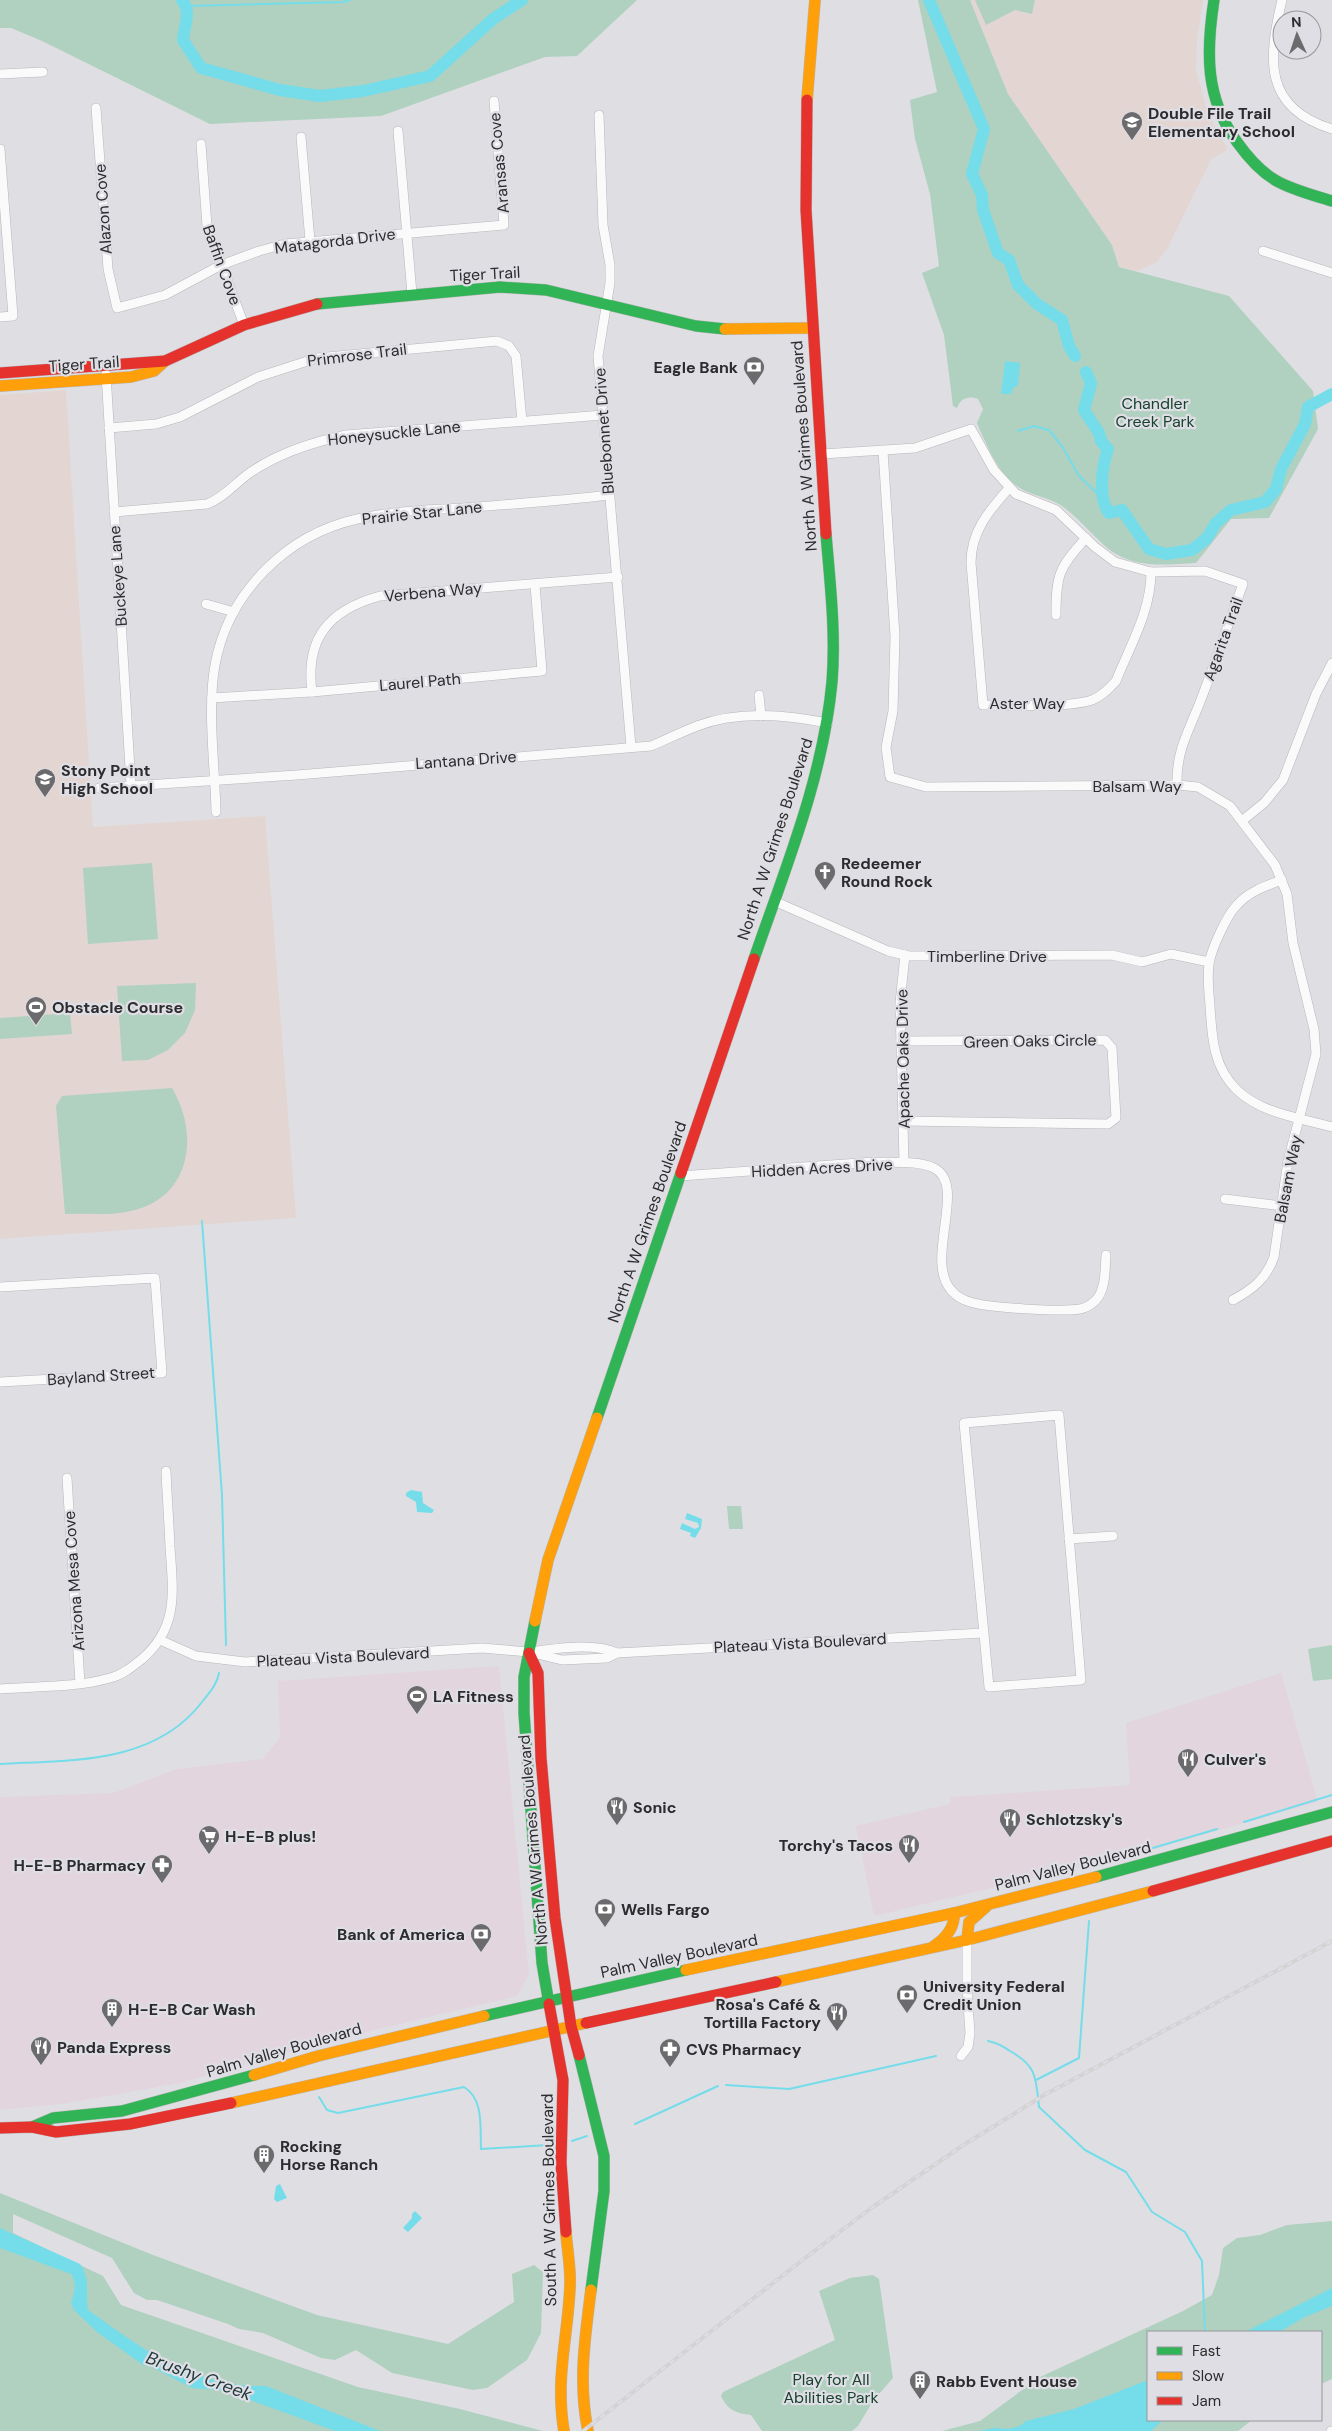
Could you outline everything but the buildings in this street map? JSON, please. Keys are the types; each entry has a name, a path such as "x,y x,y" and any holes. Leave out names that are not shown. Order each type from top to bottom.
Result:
{"main road":[{"name":"North A W Grimes Boulevard","path":"548,2000 537,1910 528,1776 524,1677 548,1560 774,901 819,766 828,723 834,662 806,210 807,106 815,0"},
{"path":"1214,0 1207,41 1208,70 1213,95 1226,128 1254,162 1274,180 1332,201"},
{"name":"Tiger Trail","path":"0,386 106,380 154,371 165,361 244,325 312,305 412,294 522,287 554,291 696,326 734,330 812,328"},
{"name":"Tiger Trail","path":"0,372 106,367 165,361"},
{"name":"North A W Grimes Boulevard","path":"529,1652 538,1673 541,1758 555,1918 571,2026"},
{"path":"528,1776 536,1805 540,1849 546,1861 551,1864"},
{"name":"Palm Valley Boulevard","path":"32,2127 53,2118 122,2111 318,2056 548,2000 954,1913 1156,1862 1332,1812"},
{"name":"Palm Valley Boulevard","path":"0,2128 32,2127 56,2132 138,2123 967,1940 1332,1842"},
{"path":"967,1940 969,1922 989,1904"},
{"path":"930,1948 939,1942 956,1922 954,1913"},
{"name":"South A W Grimes Boulevard","path":"548,2000 563,2080 561,2163 570,2278 560,2374 564,2431"},
{"path":"571,2026 596,2118 604,2156 604,2191 582,2360 587,2427"},
{"path":"230,2103 232,2092 240,2085 313,2064 318,2056"}],"street":[{"path":"1282,0 1274,34 1272,65 1274,80 1284,99 1299,114 1332,129"},
{"path":"0,74 43,72"},
{"name":"Aransas Cove","path":"494,101 504,225"},
{"name":"Alazon Cove","path":"96,108 108,270 117,308"},
{"name":"Bluebonnet Drive","path":"599,115 603,225 610,265 608,304 598,356 631,747"},
{"path":"398,131 412,294"},
{"path":"301,137 310,240"},
{"name":"Baffin Cove","path":"201,144 207,226 244,325"},
{"path":"0,150 12,316 0,317"},
{"name":"Matagorda Drive","path":"117,308 166,295 221,265 259,251 310,240 504,225"},
{"path":"1263,251 1332,273"},
{"name":"Primrose Trail","path":"109,428 156,424 180,417 258,377 317,358 497,340 509,346 516,356 522,421"},
{"name":"Buckeye Lane","path":"106,367 131,785"},
{"name":"Honeysuckle Lane","path":"114,512 207,504 219,498 244,477 268,462 327,439 365,433 603,415"},
{"name":"Agarita Trail","path":"822,454 914,448 971,429 994,470 1008,488 1020,497 1056,510 1095,547 1115,562 1139,571 1205,571 1243,584 1201,699 1180,746 1177,764 1177,785"},
{"name":"Balsam Way","path":"883,451 895,636 893,711 886,747 890,777 926,787 1177,785 1198,787 1230,806 1243,820 1275,865 1282,880 1287,894 1294,943 1316,1042 1314,1067 1288,1161 1276,1248 1270,1267 1252,1290 1233,1300"},
{"name":"Aster Way","path":"1008,488 982,521 972,551 975,615 983,706 1082,702 1101,695 1109,689 1116,681 1146,610 1150,596 1151,572"},
{"name":"Prairie Star Lane","path":"216,812 212,682 220,646 234,612 252,584 278,558 309,536 338,524 393,513 609,495"},
{"path":"1056,615 1056,590 1060,571 1086,538"},
{"name":"Verbena Way","path":"312,692 310,664 316,642 332,619 354,604 380,596 618,577"},
{"name":"Laurel Path","path":"212,698 312,692 542,671 535,585"},
{"path":"206,604 234,612"},
{"path":"1243,820 1264,803 1282,780 1316,694 1332,663"},
{"path":"759,695 761,716"},
{"name":"Lantana Drive","path":"99,788 215,781 651,746 699,725 761,716 784,715 828,723"},
{"path":"1282,880 1248,895 1235,907 1228,917 1209,962 1212,1040 1223,1073 1236,1089 1251,1101 1266,1108 1332,1127"},
{"name":"Timberline Drive","path":"774,901 888,951 905,955 1112,955 1142,962 1171,954 1209,962"},
{"name":"Apache Oaks Drive","path":"904,1164 900,987 905,955"},
{"name":"Green Oaks Circle","path":"901,1041 1105,1040 1112,1048 1116,1118 1108,1124 904,1121"},
{"name":"Hidden Acres Drive","path":"680,1176 874,1162 934,1168 946,1181 948,1188 941,1267 949,1288 963,1300 972,1303 1067,1310 1084,1308 1096,1300 1102,1290 1106,1256"},
{"path":"1225,1199 1282,1206"},
{"name":"Bayland Street","path":"0,1287 156,1278 162,1373 0,1382"},
{"path":"1059,1415 1081,1680 989,1687 983,1633 964,1423 1059,1415"},
{"path":"0,1689 80,1683 122,1674 141,1660 160,1640 167,1627 173,1591 166,1471"},
{"name":"Arizona Mesa Cove","path":"67,1478 80,1683"},
{"path":"1069,1539 1112,1536"},
{"name":"Plateau Vista Boulevard","path":"160,1640 196,1656 245,1662 482,1648 529,1652 572,1648 607,1649 617,1653 983,1633"},
{"path":"961,2056 968,2047 970,2033 967,1990 967,1940"}],"shaded area":[{"name":"Double File Trail Elementary School","path":"970,0 1203,0 1197,41 1196,70 1207,110 1228,149 1211,160 1167,249 1157,262 1138,271 1119,267 1112,245 1008,94"},
{"name":"Stony Point High School","path":"66,390 93,827 265,816 296,1218 0,1239 0,395"},
{"path":"499,1666 529,1975 517,1996 337,2039 180,2083 62,2104 0,2110 0,1797 113,1793 177,1769 263,1759 280,1737 278,1681"},
{"path":"1281,1673 1318,1802 1147,1851 874,1916 856,1826 949,1804 951,1797 1130,1785 1126,1723"}],"green space":[{"path":"0,0 637,0 577,56 545,57 381,116 210,124 42,41 11,28 0,28"},
{"name":"Chandler Creek Park","path":"918,0 970,0 1008,94 1112,245 1119,267 1229,296 1313,391 1318,429 1269,518 1231,519 1196,563 1148,564 1126,559 1115,553 1061,506 1016,486 1002,472 977,423 983,409 978,399 968,398 962,400 957,408 953,406 944,335 922,273 939,266 930,194 915,139 910,100 937,92"},
{"path":"975,0 1035,0 1032,14 1015,10 986,25"},
{"path":"152,863 158,939 88,944 83,868"},
{"path":"196,983 195,1010 185,1033 168,1050 148,1060 122,1061 117,986"},
{"name":"Obstacle Course","path":"70,1013 72,1034 0,1039 0,1018"},
{"path":"172,1088 181,1106 186,1125 187,1144 184,1162 178,1179 167,1193 151,1204 123,1213 65,1214 56,1106 62,1096"},
{"path":"727,1506 741,1506 743,1529 729,1529"},
{"path":"1332,1645 1332,1679 1313,1681 1308,1649"},
{"path":"0,2193 153,2255 317,2315 448,2344 514,2302 512,2274 534,2265 543,2272 541,2333 527,2360 487,2388 473,2390 392,2373 356,2350 335,2360 321,2358 263,2333 239,2329 157,2300 147,2300 134,2293 112,2258 13,2214 13,2233 103,2276 121,2305 358,2387 460,2409 543,2431 0,2431"},
{"path":"1332,2221 1332,2379 1322,2384 1322,2331 1147,2331 1147,2421 1251,2421 1238,2431 942,2431 980,2421 1040,2377 1183,2311 1212,2295 1219,2275 1223,2248 1237,2238 1260,2235 1287,2225"},
{"name":"Play for All Abilities Park","path":"873,2275 879,2279 893,2378 873,2401 858,2426 852,2431 762,2431 751,2415 736,2412 726,2405 721,2396 723,2392 835,2340 819,2291 850,2278"}],"water":[{"path":"1005,361 1020,363 1018,385 1013,388 1011,394 1001,394"},
{"path":"411,1490 422,1492 423,1503 434,1510 432,1513 417,1512 416,1502 406,1496 406,1493"},
{"path":"687,1513 702,1519 701,1528 695,1538 690,1536 691,1533 680,1529 682,1523 695,1529 699,1527 698,1523 685,1519"},
{"path":"280,2184 287,2198 277,2202 274,2199 276,2186"},
{"path":"415,2211 422,2218 408,2232 403,2228 412,2218 412,2214"},
{"name":"Brushy Creek","path":"0,2228 80,2264 87,2280 88,2310 129,2339 171,2364 216,2381 240,2385 266,2386 380,2431 335,2431 242,2397 218,2390 192,2388 152,2367 143,2365 97,2332 74,2310 71,2303 75,2284 71,2274 0,2248"},
{"path":"1332,2288 1332,2306 1305,2317 1281,2331 1247,2331"},
{"path":"1147,2380 1147,2421 1162,2421 1151,2431 980,2431 993,2428 1008,2429 1020,2426 1026,2421 1074,2409"}],"waterway":[{"path":"182,0 187,10 183,40 201,68 280,90 320,96 363,91 430,76 493,19 522,0"},
{"path":"187,6 343,2 350,0"},
{"path":"929,0 984,129 972,174 982,195 983,210 998,253 1009,260 1018,285 1037,304 1062,320 1069,346 1075,356"},
{"path":"1086,372 1091,383 1084,410 1099,433 1101,441 1108,449 1102,482 1103,499 1106,507 1109,513 1122,510 1149,549 1166,554 1192,550 1207,538 1216,523 1231,510 1265,502 1276,489 1281,469 1305,424 1308,407 1332,394"},
{"path":"1018,431 1034,426 1049,430 1062,446 1079,476 1103,499"},
{"path":"202,1221 222,1495 226,1645"},
{"path":"0,1764 82,1759 109,1755 135,1748 160,1738 182,1723 202,1702 210,1692 219,1673"},
{"path":"1244,1822 1332,1795"},
{"path":"1146,1850 1217,1829"},
{"path":"1036,2080 1079,2058 1089,1921"},
{"path":"988,2041 1005,2048 1019,2057 1030,2068 1036,2080 1039,2107 1085,2150 1126,2172 1152,2212 1185,2232 1202,2261 1205,2331"},
{"path":"726,2085 789,2089 936,2056"},
{"path":"635,2124 718,2086"},
{"path":"319,2097 327,2110 338,2113 464,2087 470,2092 478,2106 481,2149 548,2145"},
{"path":"572,2141 587,2136"}],"railway":[{"path":"583,2431 870,2209 965,2144 1046,2094 1332,1941"}],"traffic: fast":[{"path":"1214,0 1211,19 1210,74 1219,109 1226,125 1245,153 1269,176 1282,184 1332,201"},
{"path":"317,304 500,287 546,290 696,326 725,329"},
{"path":"754,959 812,788 827,718 832,682 833,645 826,534"},
{"path":"597,1418 681,1173"},
{"path":"535,1621 524,1677 524,1713 542,1963 549,2004"},
{"path":"1096,1877 1332,1812"},
{"path":"484,2016 686,1970"},
{"path":"579,2055 604,2156 604,2191 591,2290"},
{"path":"32,2127 53,2118 122,2111 254,2075"}],"traffic: slow":[{"path":"807,100 815,0"},
{"path":"725,329 812,328"},
{"path":"0,386 131,377 154,371 165,361"},
{"path":"535,1621 548,1560 597,1418"},
{"path":"686,1970 954,1913 1096,1877"},
{"path":"776,1982 967,1940 1153,1891"},
{"path":"967,1940 969,1922 986,1907"},
{"path":"934,1946 949,1932 953,1923 954,1913"},
{"path":"254,2075 318,2056 484,2016"},
{"path":"231,2103 586,2023"},
{"path":"564,2431 561,2375 570,2279 566,2232"},
{"path":"588,2431 583,2395 583,2378 591,2290"}],"traffic: jam":[{"path":"807,100 806,210 826,534"},
{"path":"0,373 165,361 244,325 317,304"},
{"path":"681,1173 754,959"},
{"path":"529,1653 538,1673 541,1758 555,1918 571,2026 579,2055"},
{"path":"1153,1891 1332,1841"},
{"path":"586,2023 776,1982"},
{"path":"549,2004 563,2080 561,2163 566,2232"},
{"path":"0,2128 32,2127 56,2132 130,2124 231,2103"}],"place":[{"name":"Double File Trail Elementary School","path":"1132,141"},
{"name":"Eagle Bank","path":"754,386"},
{"name":"Stony Point High School","path":"45,798"},
{"name":"Redeemer Round Rock","path":"825,891"},
{"name":"Obstacle Course","path":"36,1026"},
{"name":"LA Fitness","path":"417,1715"},
{"name":"Culver's","path":"1188,1778"},
{"name":"Sonic","path":"617,1826"},
{"name":"Schlotzsky's","path":"1010,1838"},
{"name":"H-E-B plus!","path":"209,1855"},
{"name":"Torchy's Tacos","path":"909,1864"},
{"name":"H-E-B Pharmacy","path":"162,1884"},
{"name":"Wells Fargo","path":"605,1928"},
{"name":"Bank of America","path":"481,1953"},
{"name":"University Federal Credit Union","path":"907,2014"},
{"name":"H-E-B Car Wash","path":"112,2028"},
{"name":"Rosa's Café & Tortilla Factory","path":"837,2032"},
{"name":"Panda Express","path":"41,2066"},
{"name":"CVS Pharmacy","path":"670,2068"},
{"name":"Rocking Horse Ranch","path":"264,2174"},
{"name":"Rabb Event House","path":"920,2400"}]}
